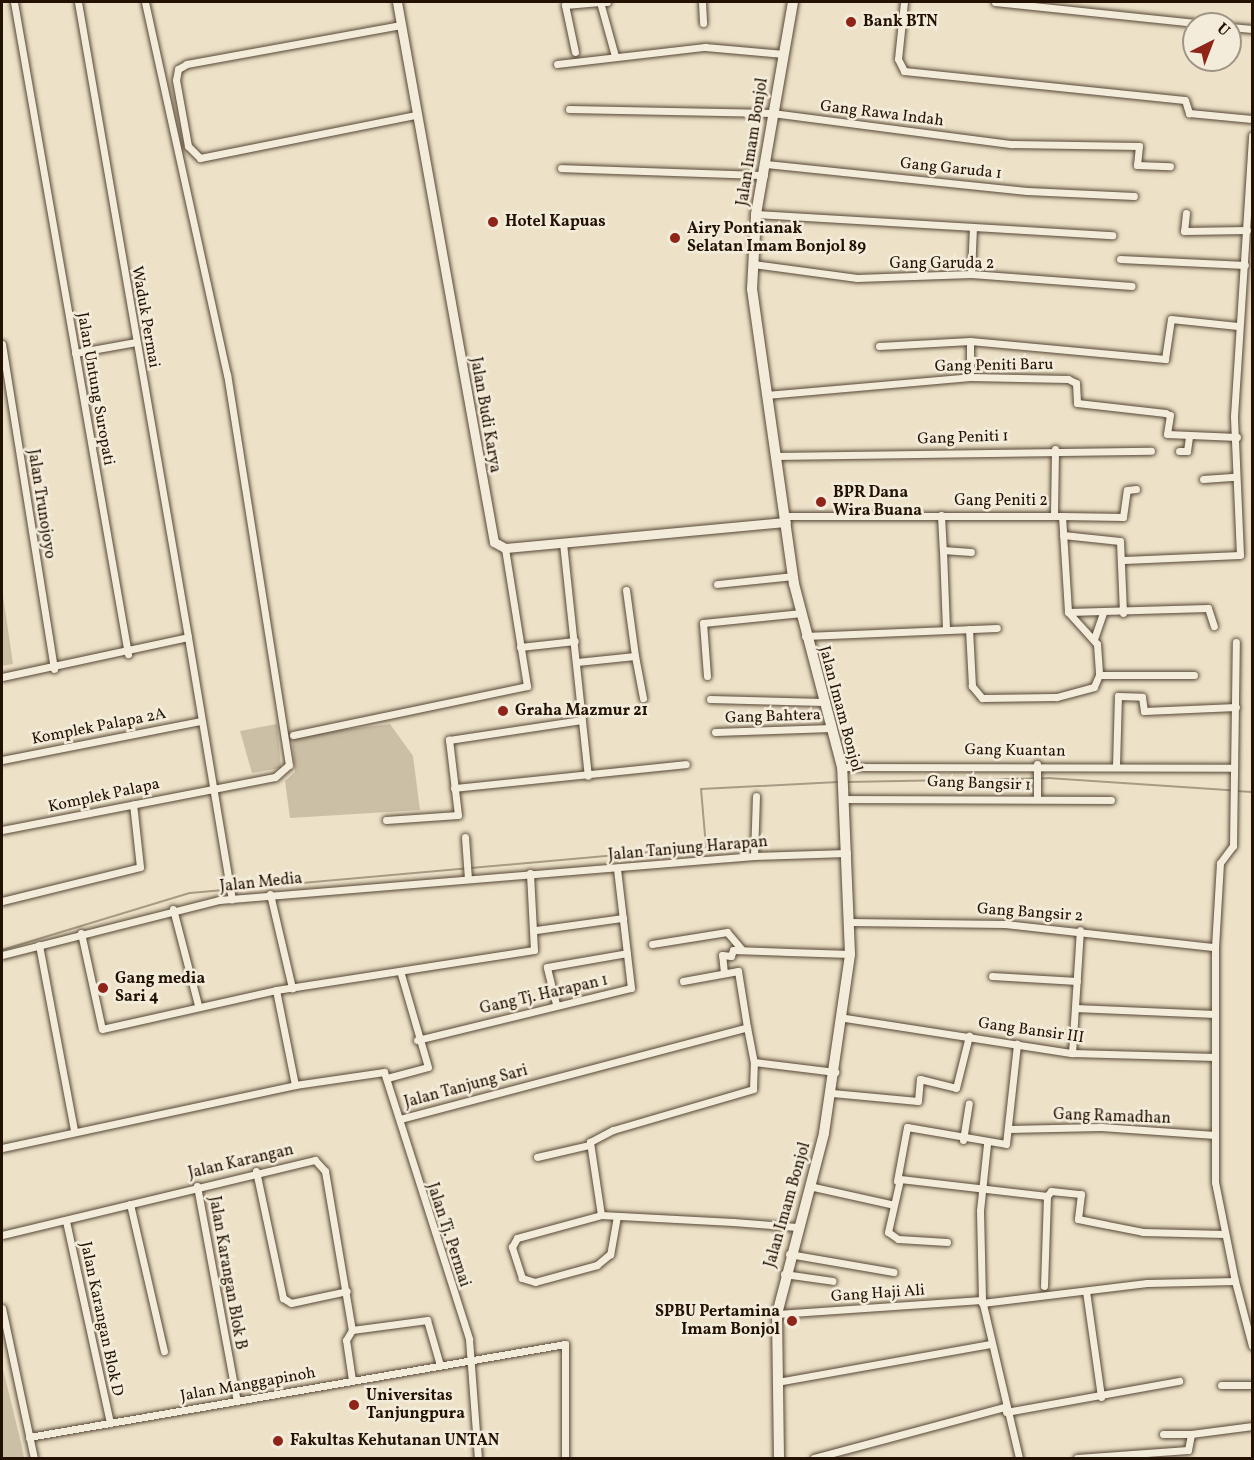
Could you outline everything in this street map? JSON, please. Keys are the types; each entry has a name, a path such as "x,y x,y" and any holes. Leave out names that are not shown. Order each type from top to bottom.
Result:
{"main road":[{"name":"Jalan Imam Bonjol","path":"779,1458 777,1314 784,1274 832,1093 844,1018 850,954 846,797 842,769 805,636 793,576 766,395 753,264 756,214 793,2"}],"street":[{"name":"Jalan Untung Suropati","path":"14,2 128,654"},
{"name":"Waduk Permai","path":"78,2 231,897"},
{"name":"Komplek Palapa","path":"2,830 212,787 279,776 289,762 227,375 145,2"},
{"name":"Jalan Budi Karya","path":"397,2 415,115 490,531 505,548"},
{"path":"600,2 615,56"},
{"path":"575,52 565,5 607,2"},
{"path":"702,2 703,23"},
{"path":"904,2 898,59 904,71 1185,100 1189,113 1252,119"},
{"path":"995,2 1182,22"},
{"path":"401,25 187,64 178,69 176,80 188,146 200,158 415,115"},
{"path":"557,64 716,47 784,54"},
{"name":"Gang Rawa Indah","path":"569,109 772,113 1012,144 1139,146 1137,165 1170,166"},
{"path":"1124,560 1240,555 1235,477 1238,326 1245,265 1252,136"},
{"name":"Gang Garuda 1","path":"561,168 765,170 1027,191 1134,196"},
{"path":"1185,213 1184,231 1247,230"},
{"path":"756,214 1112,235"},
{"path":"970,274 974,227"},
{"path":"1120,259 1245,265"},
{"name":"Gang Garuda 2","path":"753,264 857,278 970,274 1132,286"},
{"path":"879,346 970,341 1165,359 1171,319 1238,326"},
{"path":"970,341 970,377"},
{"path":"75,353 136,342"},
{"name":"Jalan Trunojoyo","path":"2,344 54,669"},
{"name":"Gang Peniti Baru","path":"766,395 970,377 1068,379 1076,383 1077,404 1166,413 1170,415 1167,434 1189,436"},
{"path":"1179,451 1187,451 1189,436 1237,437"},
{"path":"1054,514 1055,449"},
{"name":"Gang Peniti 1","path":"775,456 1055,449 1151,451"},
{"path":"1203,479 1235,477"},
{"path":"1062,516 1125,516 1127,490 1136,489"},
{"name":"Gang Peniti 2","path":"785,519 941,515 1054,514 1062,516 1068,612"},
{"path":"941,515 946,629"},
{"path":"293,735 525,687 505,548 785,519"},
{"path":"1063,536 1117,539 1124,560 1123,613"},
{"path":"563,543 588,776"},
{"path":"943,550 971,552"},
{"path":"717,584 793,576"},
{"path":"626,590 643,698"},
{"path":"1068,612 1123,613 1208,608 1214,626"},
{"path":"1068,612 1094,639"},
{"path":"707,676 702,623 801,613"},
{"path":"1099,675 1094,639 1102,613"},
{"path":"805,636 997,628"},
{"path":"969,629 972,686 982,698 1083,693 1099,675 1194,675"},
{"path":"2,677 128,654 188,637"},
{"path":"520,647 574,641"},
{"path":"1236,642 1233,846 1220,863 1212,947 1215,1014 1215,1182 1224,1234 1252,1346"},
{"path":"577,662 635,656"},
{"path":"1116,766 1118,696 1142,697 1144,711 1236,707"},
{"path":"710,699 824,702"},
{"path":"386,820 454,818 460,808 454,788 449,740 582,720"},
{"name":"Komplek Palapa 2A","path":"2,760 201,721"},
{"name":"Gang Bahtera","path":"715,732 831,728"},
{"path":"454,788 588,776 686,764"},
{"name":"Gang Kuantan","path":"842,769 1037,769 1116,766 1188,770 1233,768"},
{"path":"1037,769 1037,796"},
{"path":"754,856 756,796"},
{"name":"Gang Bangsir 1","path":"846,797 1037,796 1111,800"},
{"path":"2,901 141,866 133,804"},
{"path":"465,837 468,877"},
{"name":"Jalan Tanjung Harapan","path":"530,873 754,856 847,853"},
{"name":"Gang Tj. Harapan 1","path":"417,1040 556,1004 631,988 617,868"},
{"path":"81,933 102,1029 198,1005 276,990 401,974 534,950 536,930 530,873"},
{"name":"Jalan Media","path":"2,955 173,909 231,897 530,873"},
{"path":"270,894 292,988"},
{"path":"173,909 198,1005"},
{"path":"536,930 623,918"},
{"name":"Gang Bangsir 2","path":"849,922 1080,930 1212,947"},
{"path":"1072,1053 1080,930"},
{"path":"652,944 727,932 742,950"},
{"path":"39,945 74,1130"},
{"path":"724,973 722,955 731,956 733,950 850,954"},
{"path":"556,1004 548,967 627,953"},
{"path":"537,1157 589,1144 612,1130 753,1089 754,1062 738,970 683,981"},
{"path":"387,1078 428,1067 417,1040 401,974"},
{"path":"992,976 1077,981"},
{"path":"276,990 294,1085"},
{"path":"1076,1008 1215,1014"},
{"name":"Gang Bansir III","path":"844,1018 1072,1053 1215,1057"},
{"name":"Jalan Tanjung Sari","path":"2,1148 74,1130 376,1069 387,1078 400,1119 747,1027"},
{"path":"832,1093 918,1101 920,1079 957,1088 969,1036"},
{"path":"947,1242 890,1235 890,1204 907,1127 963,1140 1004,1145 1008,1129 1017,1044"},
{"path":"754,1062 836,1072"},
{"path":"963,1140 969,1103"},
{"name":"Jalan Tj. Permai","path":"400,1119 472,1359 478,1458"},
{"name":"Gang Ramadhan","path":"1008,1129 1101,1127 1215,1135"},
{"path":"589,1144 601,1215"},
{"path":"987,1144 981,1186 982,1302 1005,1409 1019,1458"},
{"name":"Jalan Karangan","path":"2,1235 66,1221 256,1171 311,1160 322,1164 347,1291 352,1330 346,1340 352,1380"},
{"path":"256,1171 284,1300 347,1291"},
{"path":"897,1180 981,1186 1047,1196"},
{"name":"Jalan Karangan Blok B","path":"197,1186 237,1401"},
{"path":"809,1186 890,1204"},
{"path":"1044,1286 1047,1196 1051,1191 1081,1194 1078,1219 1143,1232 1224,1234"},
{"path":"130,1204 164,1351"},
{"path":"617,1216 610,1254 597,1265 525,1281 512,1247 518,1238 601,1215 797,1227"},
{"name":"Jalan Karangan Blok D","path":"66,1221 110,1423"},
{"path":"789,1254 893,1272"},
{"path":"784,1274 832,1281"},
{"name":"Gang Haji Ali","path":"777,1314 982,1302 1086,1291 1235,1281"},
{"path":"1086,1291 1101,1396"},
{"path":"2,1308 34,1458"},
{"path":"352,1330 427,1320 440,1365"},
{"name":"Jalan Manggapinoh","path":"29,1437 565,1344 565,1458"},
{"path":"777,1382 990,1344"},
{"path":"814,1458 1005,1409 1101,1396 1179,1381"},
{"path":"1221,1385 1252,1385"},
{"path":"1163,1434 1220,1433 1252,1426"},
{"path":"1077,1458 1188,1450 1191,1434"}],"shaded area":[{"path":"2,589 13,664 2,666"},
{"path":"277,724 281,768 252,773 240,731"},
{"path":"390,724 413,756 420,810 290,818 285,781 295,772 292,736"},
{"path":"2,1365 21,1443 24,1458 2,1458"}],"waterway":[{"path":"847,782 1048,778 1231,790"},
{"path":"2,950 190,893 706,847 701,789 838,782"},
{"path":"1236,791 1252,792"}],"place":[{"name":"Bank BTN","path":"851,22"},
{"name":"Hotel Kapuas","path":"493,222"},
{"name":"Airy Pontianak Selatan Imam Bonjol 89","path":"675,238"},
{"name":"BPR Dana Wira Buana","path":"821,502"},
{"name":"Graha Mazmur 21","path":"503,711"},
{"name":"Gang media Sari 4","path":"103,988"},
{"name":"SPBU Pertamina Imam Bonjol","path":"792,1321"},
{"name":"Universitas Tanjungpura","path":"354,1405"},
{"name":"Fakultas Kehutanan UNTAN","path":"278,1441"}]}
